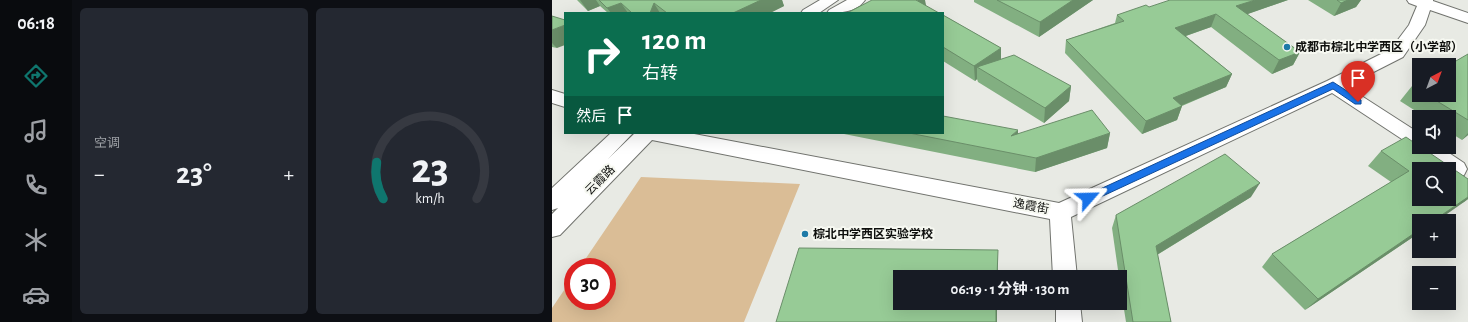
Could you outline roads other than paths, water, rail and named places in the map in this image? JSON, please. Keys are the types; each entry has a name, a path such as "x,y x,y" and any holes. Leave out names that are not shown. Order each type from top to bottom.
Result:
{"street":[{"path":"810,12 827,4 858,0"},
{"path":"1422,1 1468,18"},
{"name":"逸霞街","path":"657,134 1060,212 1333,85 1397,53 1417,25 1422,1"},
{"path":"1333,85 1412,138"},
{"path":"552,96 564,101"},
{"path":"552,201 622,134"},
{"name":"云霞路","path":"552,228 646,134"},
{"path":"1436,154 1458,169"},
{"path":"1060,212 1064,270"},
{"path":"1068,310 1069,322"}],"place":[{"name":"成都市棕北中学西区（小学部）","path":"1287,47"},
{"name":"棕北中学西区实验学校","path":"805,234"}]}
